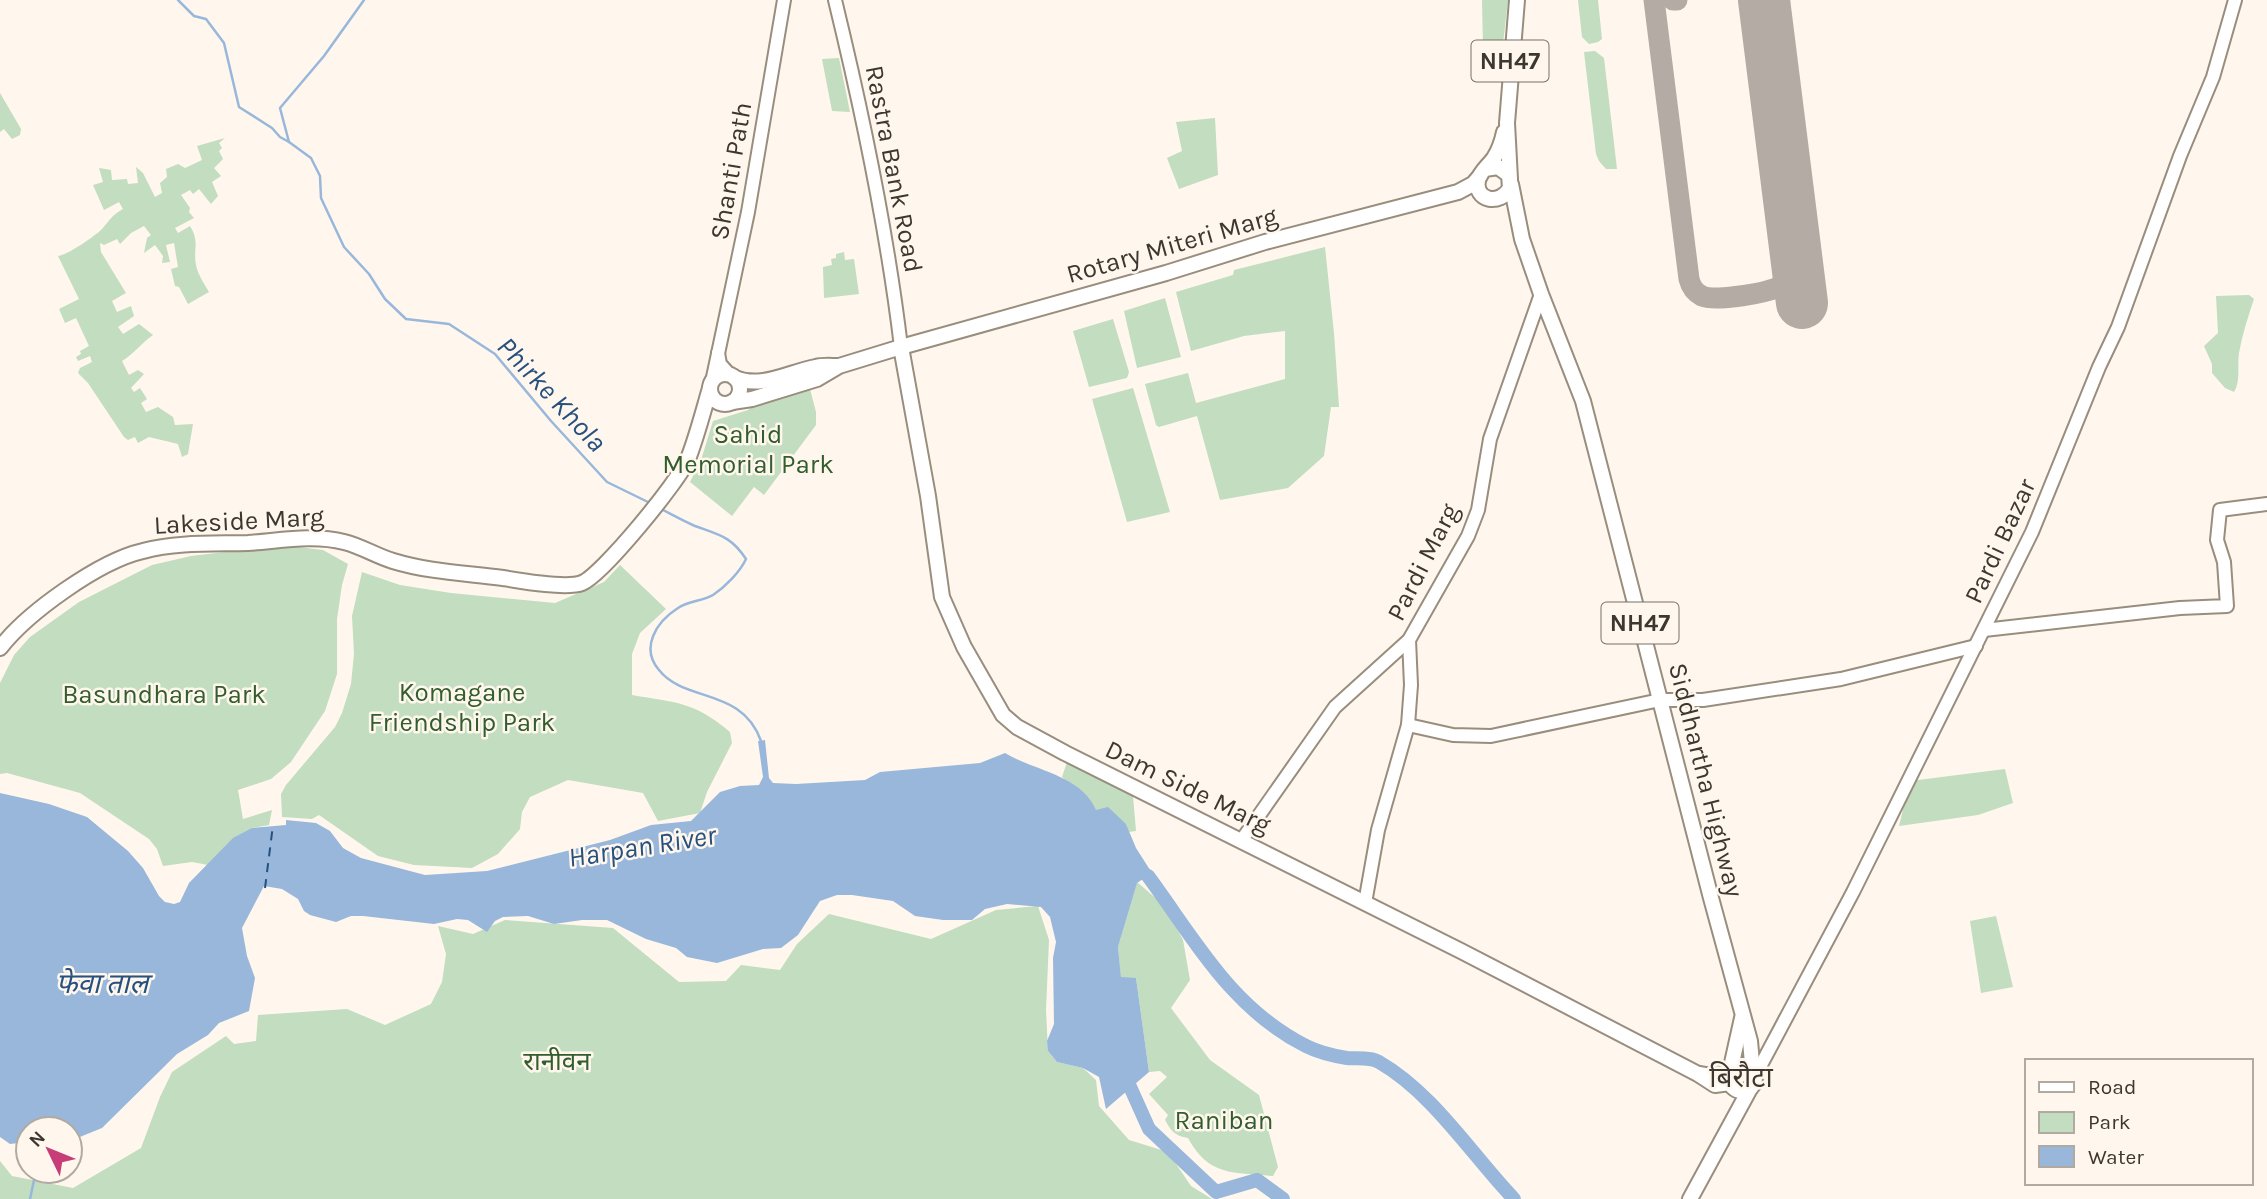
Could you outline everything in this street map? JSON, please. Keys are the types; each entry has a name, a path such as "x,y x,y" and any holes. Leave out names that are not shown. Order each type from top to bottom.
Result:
{"main road":[{"name":"Shanti Path","path":"711,385 748,212 784,0"},
{"name":"Rastra Bank Road","path":"835,0 869,146 892,274 901,347"},
{"name":"NH47","path":"1517,0 1507,123 1511,182 1522,239"},
{"name":"Pardi Bazar","path":"1753,1079 1853,892 2032,532 2118,327 2180,156 2213,77 2235,0"},
{"name":"NH47","path":"1483,173 1502,143 1507,123"},
{"path":"1494,167 1503,169 1511,182 1505,196 1497,200 1458,192 1494,167"},
{"path":"1483,173 1478,187 1486,198"},
{"name":"Rotary Miteri Marg","path":"839,366 1265,242 1458,192"},
{"name":"NH47","path":"1486,198 1505,211 1522,239"},
{"name":"Siddhartha Highway","path":"1522,239 1583,401 1750,1041 1753,1079"},
{"name":"Pardi Marg","path":"1241,841 1335,707 1409,640 1474,525 1490,439 1541,295"},
{"name":"Dam Side Marg","path":"901,347 928,496 942,597 964,647 998,708 1008,720 1026,733 1698,1074 1731,1078"},
{"path":"696,432 713,411 738,396 740,388 733,376 720,364 718,349"},
{"path":"818,366 839,366 817,379 751,399 730,402 716,400 711,385 720,375 753,383 818,366"},
{"name":"Lakeside Marg","path":"0,649 18,628 51,601 116,561 151,549 193,544 332,540 360,547 390,560 445,573 575,585 593,577 663,498 688,460 711,385"},
{"path":"1984,630 2180,608 2227,606 2224,562 2217,540 2220,510 2267,504"},
{"path":"1365,903 1378,830 1408,725 1411,685 1409,640"},
{"path":"1408,725 1454,735 1491,736 1660,700 1703,700 1841,679 1976,646"},
{"name":"NH47","path":"1728,1128 1732,1112 1731,1063 1742,1013"},
{"path":"1744,1066 1753,1079 1742,1091 1731,1078 1744,1066"},
{"name":"NH47","path":"1690,1199 1753,1079"}],"green space":[{"path":"1482,0 1508,0 1502,53 1483,48"},
{"path":"1578,0 1598,0 1602,39 1598,42 1589,44 1582,37"},
{"path":"1595,51 1604,58 1617,169 1606,169 1596,154 1584,52"},
{"path":"839,58 850,112 832,111 822,59"},
{"path":"0,93 21,129 20,135 12,139 4,129 0,132"},
{"path":"1215,118 1218,175 1179,189 1167,158 1182,151 1176,122"},
{"path":"225,138 219,143 223,159 214,168 221,176 212,182 218,196 211,204 199,189 193,194 190,190 181,195 194,218 175,228 178,233 190,226 196,241 197,269 209,292 188,304 179,287 175,286 171,269 178,267 174,243 166,245 170,262 162,263 163,256 155,245 144,253 147,238 151,235 144,226 131,233 120,244 117,239 104,245 100,243 101,252 126,293 112,301 117,312 131,306 134,316 118,327 123,334 139,324 153,335 122,361 129,375 138,370 144,374 131,388 134,392 140,388 147,399 141,403 146,412 158,407 173,417 175,425 193,424 188,454 182,457 178,444 149,437 138,443 135,437 128,440 124,437 88,383 78,373 80,368 92,362 90,356 78,361 76,357 81,354 80,351 89,346 76,318 65,323 59,309 79,299 58,256 88,240 123,209 119,202 104,210 93,185 103,182 99,168 111,170 112,180 127,179 128,184 138,183 136,167 143,173 155,197 162,193 160,183 167,177 166,169 178,164 185,168 202,160 197,146"},
{"path":"1325,247 1339,407 1331,407 1324,456 1288,488 1220,500 1197,416 1159,427 1156,425 1145,384 1188,373 1196,403 1285,379 1285,331 1244,336 1191,351 1176,292 1233,275 1234,270"},
{"path":"844,252 845,260 854,259 859,294 824,298 823,267 832,265 831,259"},
{"path":"2249,295 2254,299 2240,346 2238,378 2234,392 2225,388 2212,373 2212,364 2204,346 2218,333 2216,296"},
{"path":"1165,298 1181,357 1137,368 1124,311"},
{"path":"1113,319 1129,372 1127,378 1089,387 1073,331"},
{"path":"1133,388 1170,512 1127,522 1092,399"},
{"name":"Sahid Memorial Park","path":"810,389 816,412 816,425 764,495 754,487 732,516 690,482 701,460 713,421 748,410 755,404"},
{"name":"Basundhara Park","path":"282,545 323,550 348,564 337,619 337,674 325,711 291,762 271,779 238,790 243,819 272,810 269,825 252,828 208,865 192,862 163,866 157,849 149,839 80,793 7,773 0,774 0,683 14,655 30,637 79,602 152,565 191,556"},
{"name":"Komagane Friendship Park","path":"620,565 666,609 640,633 632,654 632,695 695,709 730,732 732,743 707,792 700,813 658,821 643,793 568,780 530,797 522,812 520,829 498,854 472,868 414,865 378,856 319,815 312,819 282,817 281,794 286,785 335,727 342,713 351,684 354,654 352,616 362,572 400,585 555,603 604,582"},
{"path":"1067,762 1133,796 1136,831 1129,832 1126,824 1096,810 1062,777"},
{"path":"2005,769 2013,803 1978,815 1899,826 1910,781"},
{"name":"Raniban","path":"1137,882 1166,907 1183,940 1190,980 1171,1008 1210,1060 1259,1095 1278,1167 1273,1176 1235,1173 1214,1166 1196,1151 1188,1138 1171,1130 1165,1120 1168,1115 1149,1094 1167,1077 1160,1071 1149,1072 1136,978 1121,978 1118,947"},
{"name":"रानीवन","path":"1038,906 1049,940 1046,1010 1048,1051 1057,1062 1083,1068 1096,1080 1099,1106 1129,1140 1168,1152 1191,1186 1212,1199 0,1199 0,1161 14,1176 14,1185 58,1185 73,1188 84,1185 84,1182 141,1148 172,1072 226,1036 234,1044 256,1041 258,1015 347,1009 385,1025 431,1004 442,982 446,954 438,926 473,934 505,920 613,928 679,982 726,981 741,965 780,970 797,944 829,914 931,939 996,910"},
{"path":"1996,916 2013,987 1981,993 1970,921"}],"water":[{"name":"फेवा ताल","path":"765,740 769,778 773,783 865,780 880,772 980,763 1005,753 1069,781 1089,798 1096,810 1108,807 1126,824 1136,848 1152,873 1137,883 1118,947 1121,977 1136,978 1149,1072 1106,1109 1099,1077 1083,1068 1057,1062 1048,1051 1047,1041 1054,1024 1053,958 1056,942 1050,917 1041,907 1007,904 985,909 972,920 943,920 915,916 893,901 837,895 820,901 798,935 781,948 763,949 717,963 687,957 676,948 646,939 607,920 554,924 528,916 503,917 495,921 487,932 468,920 457,919 434,924 351,916 336,922 310,915 304,911 298,899 282,889 264,886 242,928 247,956 255,978 249,1011 219,1023 208,1035 177,1054 102,1128 84,1135 84,1115 14,1115 14,1144 0,1137 0,793 49,804 87,817 128,851 143,868 165,902 174,904 180,902 189,883 233,838 252,828 286,825 286,820 316,823 330,831 343,848 361,858 425,875 487,871 610,840 651,825 691,821 720,792 740,786 759,785 763,777 758,741"}],"waterway":[{"path":"178,0 194,16 206,19 224,43 239,107 289,142"},
{"name":"Phirke Khola","path":"364,0 324,56 280,108 289,142 311,158 320,176 321,198 344,247 369,274 385,299 406,319 449,324 495,354 607,482 650,503"},
{"name":"Phirke Khola","path":"659,508 724,537 735,545 746,559 718,592 682,606 663,620 651,644 653,662 670,680 741,712 752,724 761,741"},
{"path":"1148,876 1217,971 1256,1013 1311,1048 1342,1057 1376,1060 1399,1075 1451,1125 1514,1199"},
{"path":"1123,1071 1149,1129 1216,1192 1257,1180 1283,1199"},
{"path":"30,1199 33,1185"}],"ferry route":[{"path":"265,888 273,825"}],"taxiway":[{"path":"1654,0 1692,287 1702,296 1709,298 1766,291 1782,285 1788,279 1794,269 1796,257"},
{"path":"1752,0 1763,13 1767,26"}],"runway":[{"path":"1764,0 1802,303"}],"district":[{"name":"बिरौटा","path":"1741,1077"}],"water label":[{"name":"Harpan River","path":"642,846"}]}
